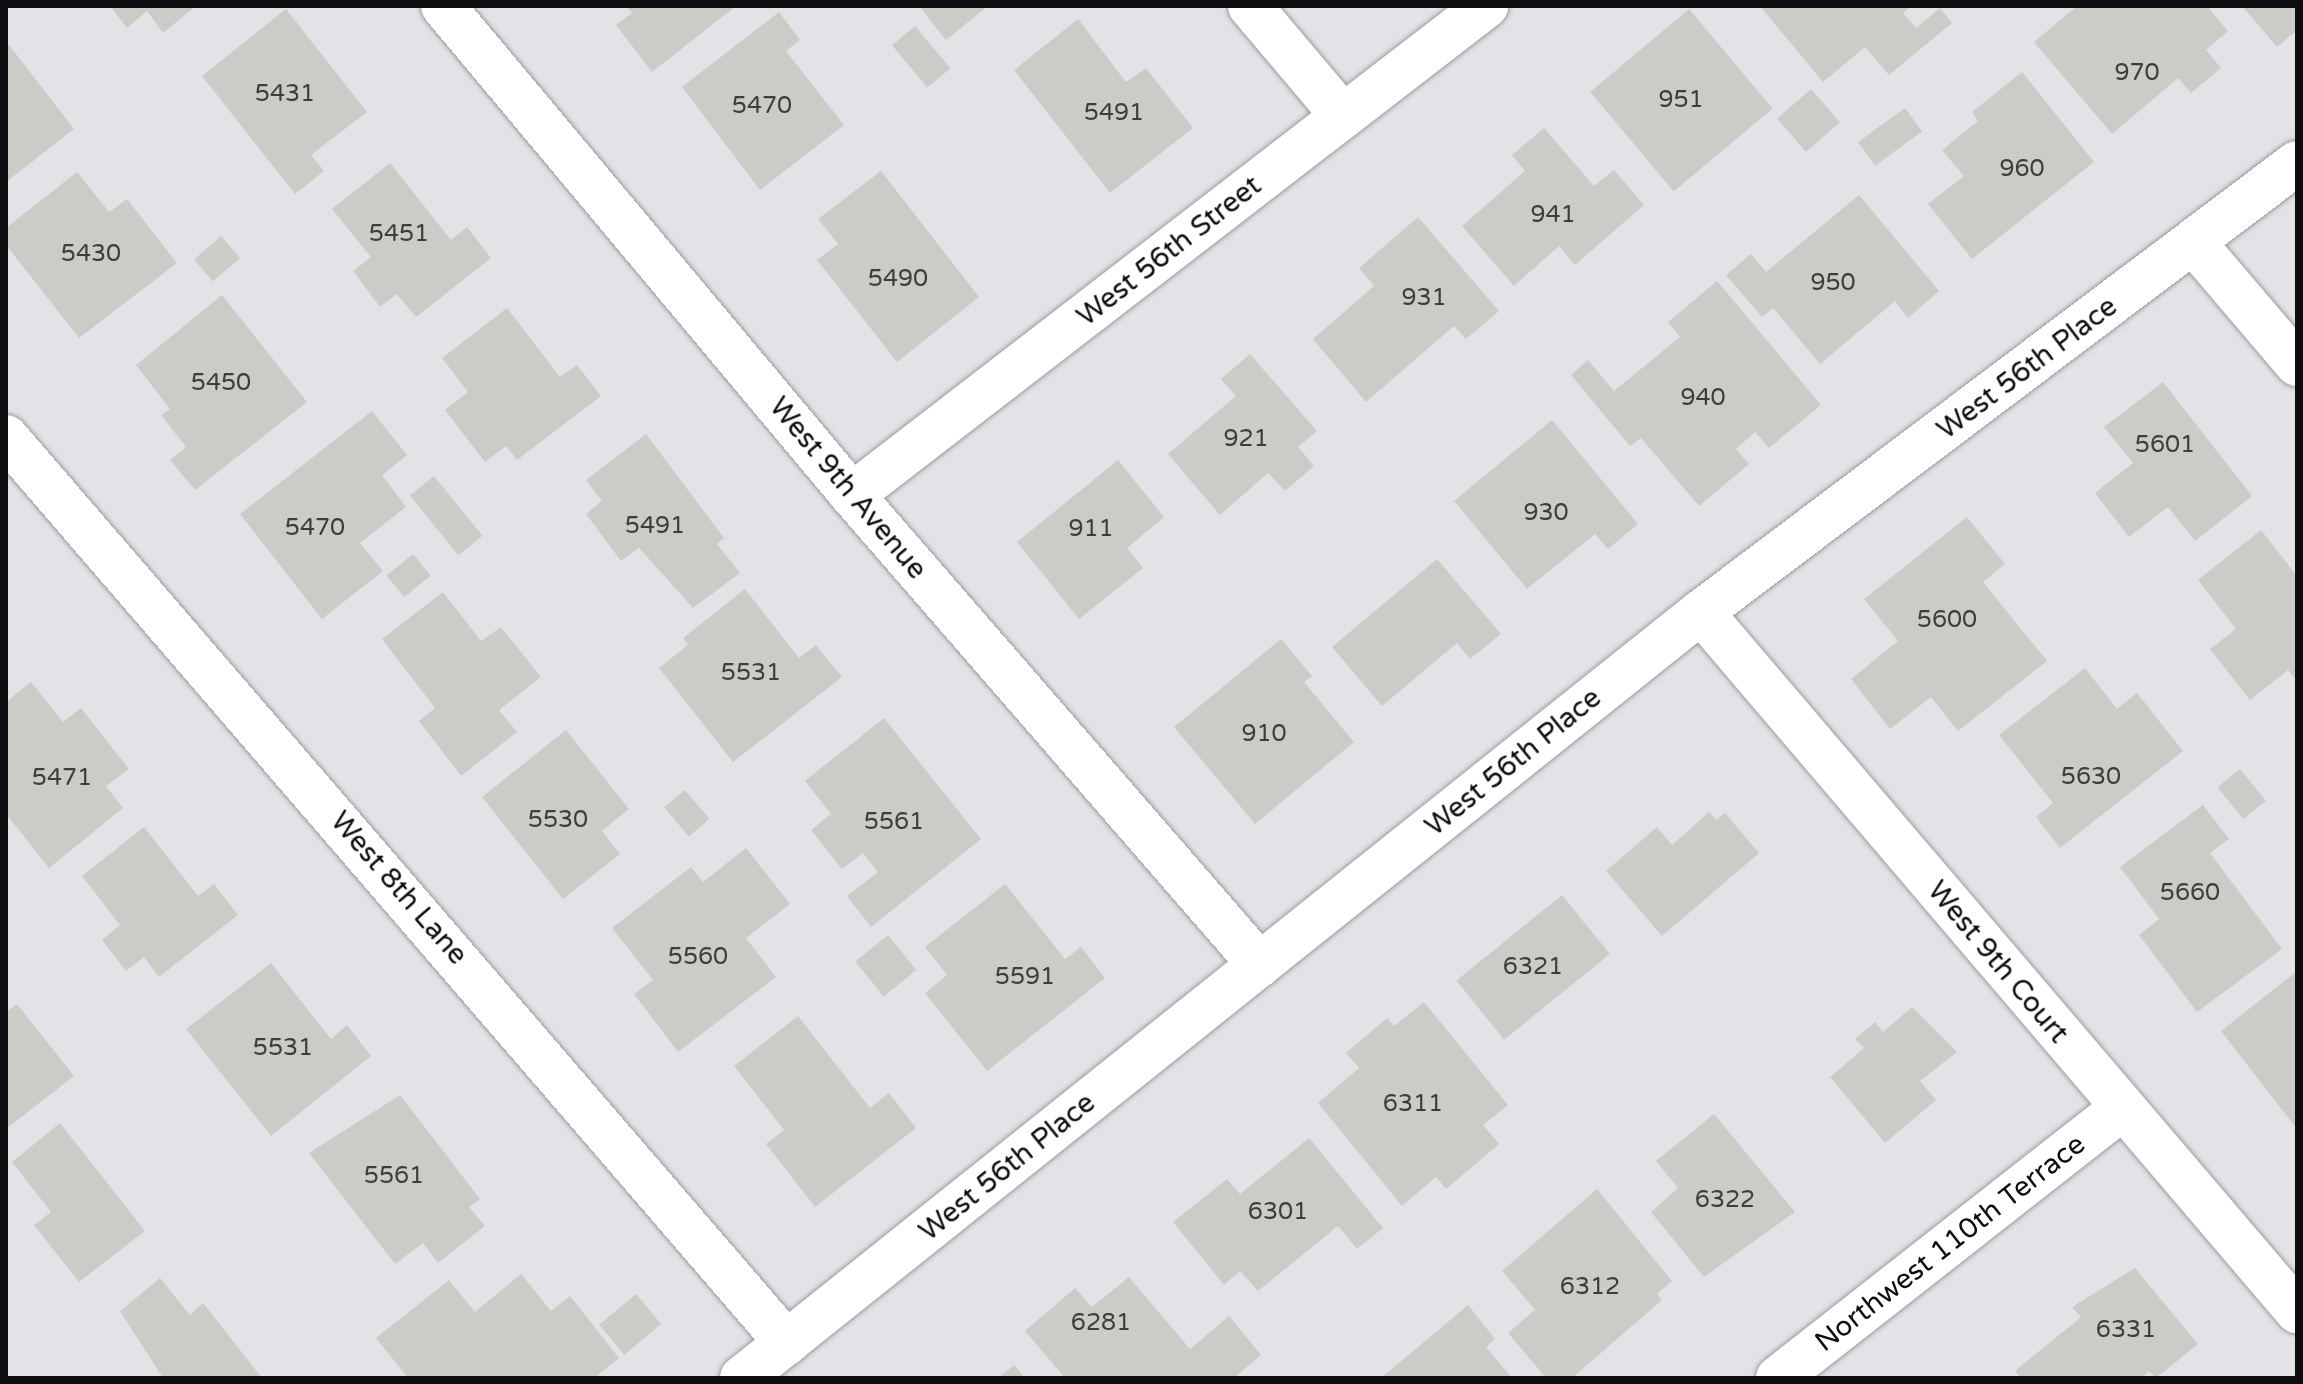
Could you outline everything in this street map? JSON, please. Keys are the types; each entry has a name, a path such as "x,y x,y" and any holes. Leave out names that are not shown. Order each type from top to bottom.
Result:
{"street":[{"name":"West 9th Avenue","path":"443,6 852,495 1260,965"},
{"path":"1250,6 1343,116"},
{"name":"West 56th Street","path":"852,495 1486,6"},
{"name":"West 56th Place","path":"742,1378 1701,612 2297,163"},
{"path":"2194,243 2297,364"},
{"name":"West 8th Lane","path":"6,437 787,1343"},
{"name":"West 9th Court","path":"1701,612 2297,1311"},
{"name":"Northwest 110th Terrace","path":"1778,1378 2122,1108"}],"building":[{"path":"110,6 196,6 163,33 147,11 127,28"},
{"path":"626,6 736,6 652,72 616,25 632,13"},
{"path":"919,6 988,6 946,40"},
{"path":"1760,6 1911,6 1903,13 1916,28 1940,8 1952,23 1889,75 1865,47 1823,82"},
{"path":"2077,6 2207,6 2228,31 2206,50 2221,68 2191,93 2178,78 2112,134 2034,42"},
{"path":"2242,6 2297,6 2297,30 2277,47"},
{"path":"286,9 367,112 311,155 324,171 295,194 202,76"},
{"path":"1689,9 1773,109 1674,192 1590,92"},
{"path":"779,12 800,40 786,51 844,125 760,190 682,87"},
{"path":"1078,19 1126,82 1146,68 1193,128 1110,193 1014,70"},
{"path":"915,26 950,68 927,87 892,45"},
{"path":"6,41 74,129 6,182"},
{"path":"2022,72 2094,162 1972,259 1928,204 1964,176 1942,150 1978,121 1972,112"},
{"path":"1811,89 1840,122 1806,152 1777,119"},
{"path":"1905,108 1922,131 1875,166 1858,142"},
{"path":"1544,128 1594,186 1614,170 1644,205 1575,265 1559,246 1514,286 1462,226 1525,171 1512,155"},
{"path":"390,163 451,240 467,227 491,258 416,317 397,294 380,307 353,271 371,257 332,209"},
{"path":"881,171 979,297 897,362 817,260 838,244 818,219"},
{"path":"77,172 109,212 127,199 177,263 79,338 6,245 6,228"},
{"path":"1859,195 1939,291 1908,318 1895,301 1820,364 1773,308 1762,317 1726,275 1751,254 1766,272"},
{"path":"1418,217 1499,311 1466,339 1454,326 1366,402 1313,339 1374,286 1359,268"},
{"path":"221,236 240,258 213,282 194,260"},
{"path":"1717,281 1821,405 1769,448 1755,432 1736,449 1749,464 1699,506 1641,438 1630,446 1571,375 1588,360 1614,391 1680,337 1668,322"},
{"path":"222,295 307,402 195,490 170,460 186,447 161,415 170,409 136,365"},
{"path":"507,308 560,377 577,365 601,396 517,460 506,446 485,462 445,410 468,392 442,358"},
{"path":"1250,354 1317,431 1298,447 1314,466 1285,491 1268,473 1220,515 1168,454 1236,396 1221,379"},
{"path":"2163,382 2252,496 2195,541 2168,507 2129,537 2095,493 2133,463 2104,427"},
{"path":"372,411 407,455 382,475 406,507 360,543 383,571 322,619 240,514"},
{"path":"1552,420 1638,524 1608,549 1595,534 1527,589 1454,501"},
{"path":"646,434 724,538 717,544 740,573 693,608 639,548 621,561 586,514 602,501 586,480"},
{"path":"1118,460 1164,517 1127,548 1143,568 1079,619 1017,542"},
{"path":"434,476 482,536 458,555 410,496"},
{"path":"1967,517 2005,564 1983,582 2047,661 1958,731 1931,697 1890,729 1851,679 1898,641 1864,599"},
{"path":"2261,530 2297,576 2297,681 2288,670 2250,700 2210,649 2236,629 2198,580"},
{"path":"413,554 431,576 404,597 387,575"},
{"path":"1437,559 1501,634 1470,659 1457,643 1382,706 1332,647"},
{"path":"745,589 799,658 816,645 842,677 733,762 659,668 688,645 683,638"},
{"path":"443,592 481,641 501,627 541,677 499,710 517,732 461,776 419,721 435,708 382,639"},
{"path":"1281,639 1312,676 1304,682 1354,742 1255,824 1174,727"},
{"path":"2085,668 2117,709 2137,693 2183,751 2060,848 2036,817 2053,803 1999,735"},
{"path":"31,682 63,722 81,708 129,769 106,786 123,808 49,868 6,814 6,702"},
{"path":"884,718 981,839 871,927 847,896 878,872 863,853 842,869 811,830 831,814 805,781"},
{"path":"566,730 629,809 602,831 620,854 563,899 482,797"},
{"path":"2240,769 2266,801 2243,819 2217,787"},
{"path":"685,790 709,819 689,836 664,807"},
{"path":"2203,805 2229,839 2210,853 2282,949 2197,1012 2139,935 2159,919 2120,867"},
{"path":"1709,812 1716,820 1725,813 1759,853 1662,936 1606,871 1657,827 1672,845"},
{"path":"144,827 198,896 214,884 238,915 159,977 144,957 126,971 102,940 120,925 82,876"},
{"path":"746,848 790,904 746,938 776,977 678,1052 634,994 653,980 612,928 691,867 703,882"},
{"path":"1005,884 1065,959 1081,947 1105,978 987,1071 925,993 947,975 925,947"},
{"path":"1562,895 1610,954 1504,1040 1456,981"},
{"path":"888,935 916,970 884,996 855,961"},
{"path":"271,963 331,1039 347,1025 371,1056 271,1136 186,1029"},
{"path":"2297,971 2297,1129 2221,1031"},
{"path":"1424,1002 1508,1105 1483,1125 1499,1144 1446,1189 1436,1177 1402,1206 1318,1103 1359,1068 1346,1053 1387,1018 1394,1026"},
{"path":"17,1004 74,1076 6,1129 6,1012"},
{"path":"1912,1007 1957,1052 1920,1081 1936,1100 1885,1143 1830,1077 1864,1048 1855,1039 1875,1022 1883,1032"},
{"path":"798,1016 870,1108 889,1093 916,1128 815,1207 766,1144 784,1130 734,1066"},
{"path":"400,1095 480,1199 469,1207 485,1226 438,1263 423,1243 395,1264 309,1153"},
{"path":"1714,1114 1795,1212 1704,1277 1651,1212 1678,1188 1656,1161"},
{"path":"60,1123 145,1231 79,1282 34,1225 51,1212 12,1162"},
{"path":"1309,1138 1383,1228 1357,1249 1338,1226 1258,1291 1240,1271 1224,1285 1173,1222 1227,1179 1240,1194"},
{"path":"1597,1189 1672,1281 1657,1294 1662,1300 1572,1378 1546,1378 1508,1333 1535,1310 1502,1271"},
{"path":"2135,1268 2198,1344 2156,1378 2149,1371 2141,1378 2021,1378 2015,1371 2081,1317 2072,1307"},
{"path":"521,1274 551,1311 570,1296 619,1358 594,1378 408,1378 376,1338 449,1280 475,1312"},
{"path":"1129,1277 1190,1349 1229,1316 1261,1355 1234,1378 1065,1378 1025,1331 1075,1288 1092,1307"},
{"path":"160,1278 190,1315 203,1303 262,1378 163,1378 120,1311"},
{"path":"636,1294 661,1324 624,1355 599,1325"},
{"path":"1468,1305 1495,1339 1486,1347 1512,1378 1381,1378"},
{"path":"1014,1365 1025,1378 998,1378"}]}
